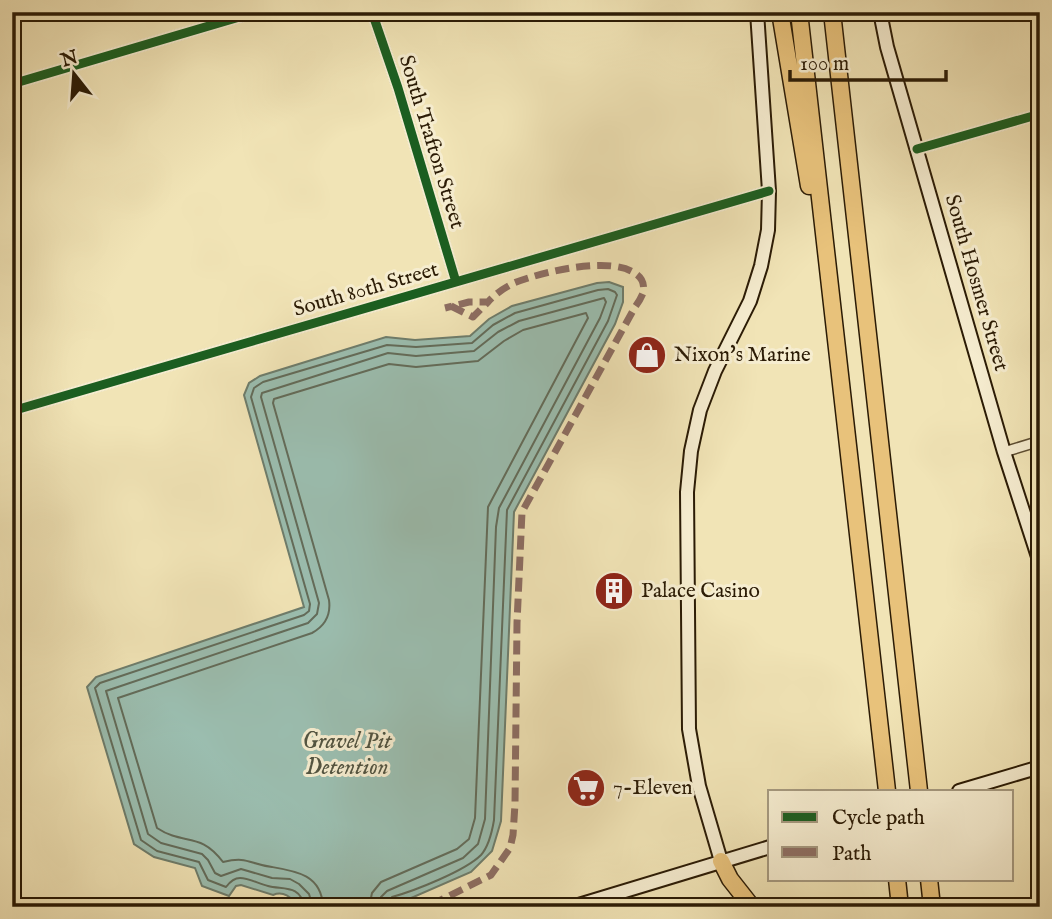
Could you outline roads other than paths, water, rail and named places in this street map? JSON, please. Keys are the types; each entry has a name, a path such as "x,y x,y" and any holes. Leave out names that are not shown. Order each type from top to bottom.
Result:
{"highway":[{"path":"780,12 834,326"},
{"path":"799,12 887,790"},
{"path":"832,12 919,790"},
{"path":"721,861 730,879 752,907"},
{"path":"897,880 900,907"},
{"path":"929,880 932,907"}],"main road":[{"path":"721,861 699,786 689,729 688,471 695,430 707,390 757,284 768,230 769,191 757,12"},
{"name":"South Hosmer Street","path":"880,12 887,47 1004,452 1040,563"},
{"path":"962,790 1040,767"},
{"path":"572,907 768,848"}],"street":[{"path":"12,84 256,12"},
{"name":"South Trafton Street","path":"372,12 398,88 456,282"},
{"path":"917,149 1040,114"},
{"name":"South 80th Street","path":"12,411 769,191"},
{"path":"1004,452 1040,441"}],"water":[{"name":"Gravel Pit Detention","path":"609,282 623,287 623,302 615,324 514,512 501,821 492,851 471,872 402,902 376,907 300,907 285,894 273,895 241,885 236,886 229,896 202,886 195,868 154,857 134,844 87,687 96,677 304,607 244,395 249,383 260,376 386,337 415,340 470,336 489,319 512,306"}],"place":[{"name":"Nixon's Marine","path":"647,355"},
{"name":"Palace Casino","path":"614,591"},
{"name":"7-Eleven","path":"586,788"}]}
